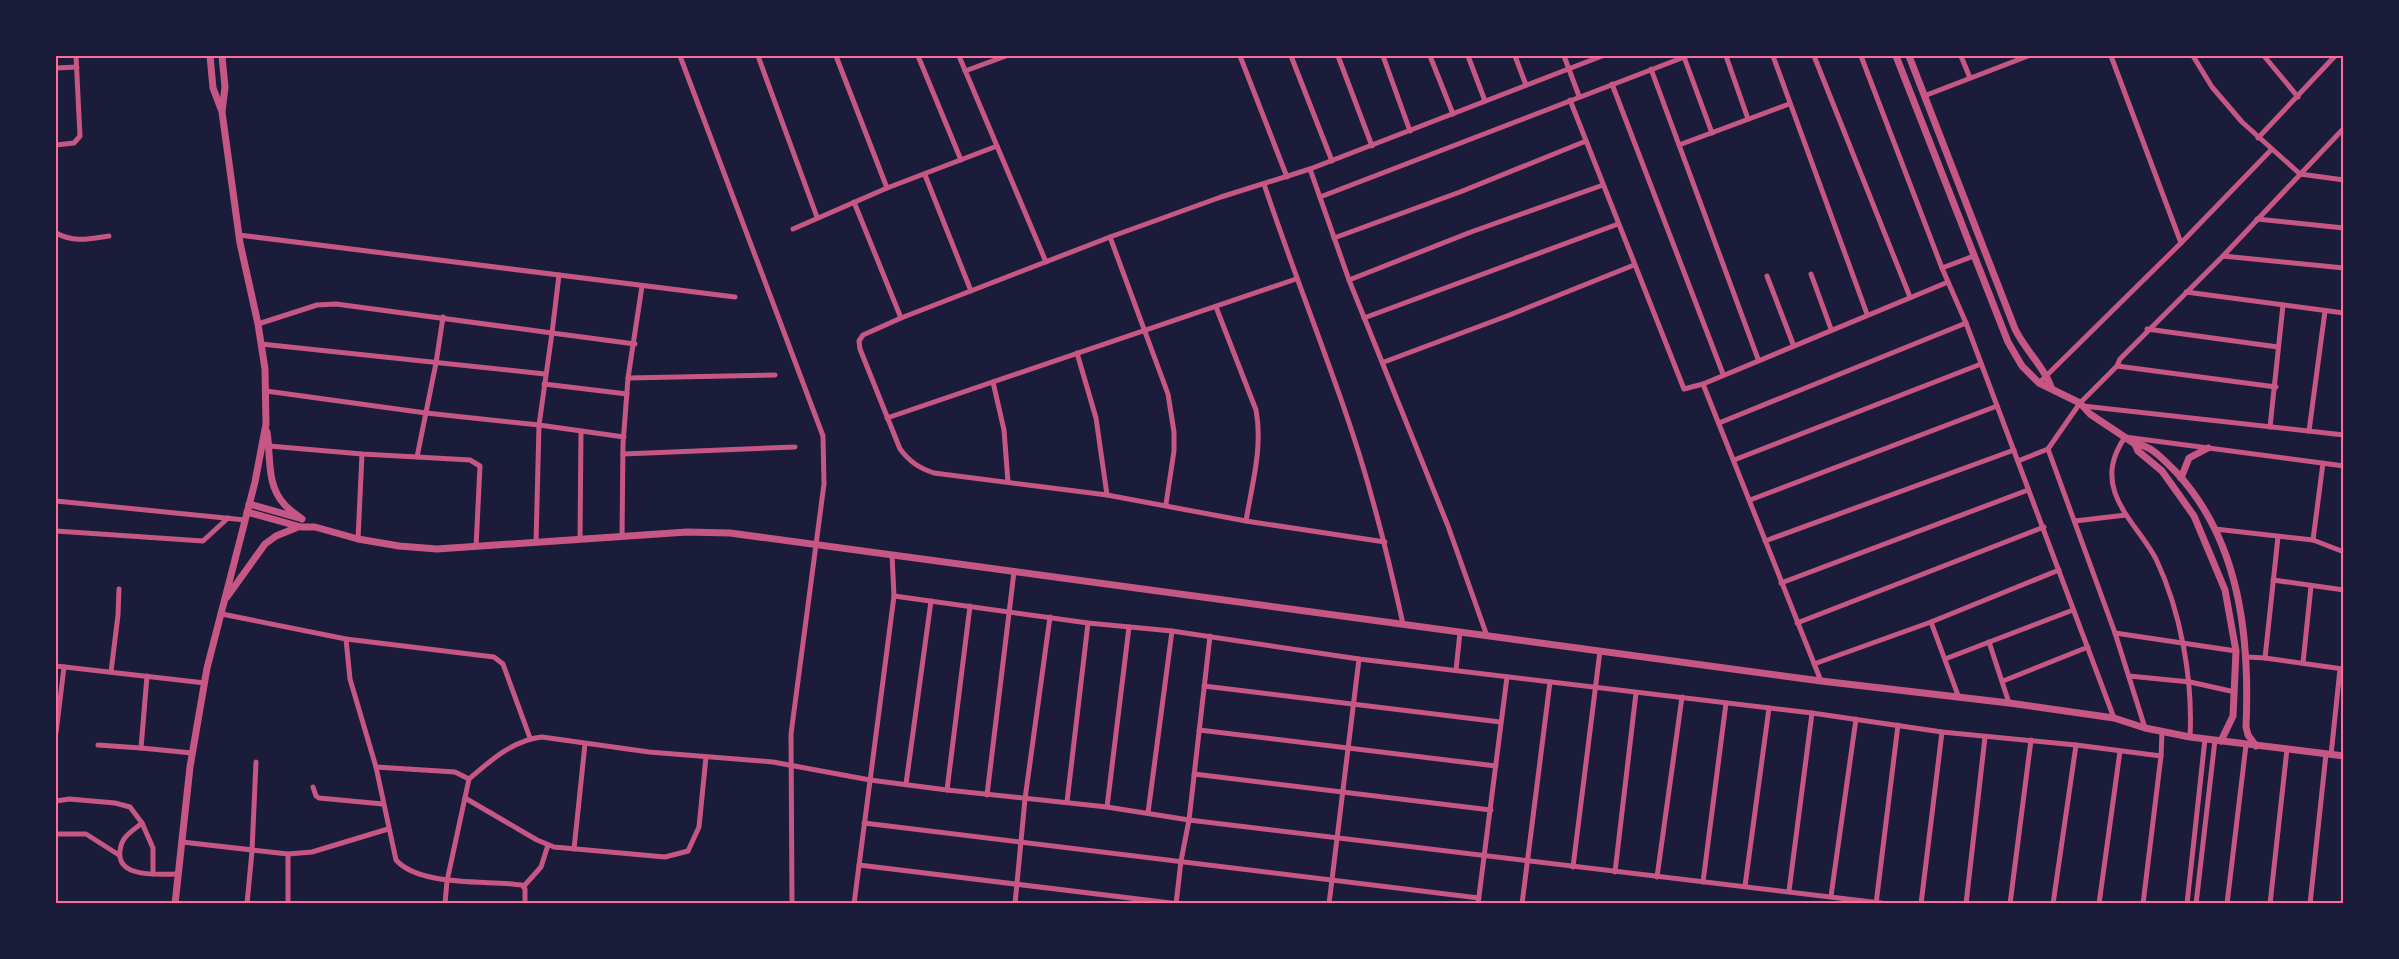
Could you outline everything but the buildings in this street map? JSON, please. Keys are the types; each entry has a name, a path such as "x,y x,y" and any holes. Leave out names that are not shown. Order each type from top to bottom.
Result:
{"street":[{"path":"56,145 74,143 79,139 76,56"},
{"path":"210,56 213,88 222,112 238,235 261,344 270,470 275,488 283,503 301,523"},
{"path":"222,56 225,87 222,112"},
{"path":"680,56 823,436 825,472 795,693 790,765 792,903"},
{"path":"758,56 817,217"},
{"path":"836,56 887,188"},
{"path":"918,56 961,160"},
{"path":"959,56 1046,262"},
{"path":"965,70 1006,56"},
{"path":"1240,56 1287,177"},
{"path":"1292,56 1332,160"},
{"path":"1338,56 1372,146"},
{"path":"1383,56 1410,131"},
{"path":"1430,56 1454,114"},
{"path":"1468,56 1485,101"},
{"path":"1515,56 1526,85"},
{"path":"1564,56 1579,96"},
{"path":"1385,542 1246,521 1166,504 934,473 920,468 906,458 900,449 860,349 859,341 863,335 902,318 1110,237 1310,169 1602,56"},
{"path":"1320,197 1686,56 1712,133"},
{"path":"1726,56 1748,119"},
{"path":"1773,56 1867,314"},
{"path":"1814,56 1910,297"},
{"path":"1861,56 2044,527 2114,718"},
{"path":"1896,56 2008,342 2022,366 2039,383 2052,387 2081,405 2135,444 2143,445 2166,462 2199,501 2215,529 2236,587 2247,657 2246,727 2248,735 2256,746"},
{"path":"1909,56 2015,329 2031,357 2048,376 2052,387"},
{"path":"1961,56 1970,78"},
{"path":"2004,56 2007,64"},
{"path":"1924,96 2028,56"},
{"path":"2111,56 2181,243"},
{"path":"2193,56 2212,87 2258,138 2300,174 2343,180"},
{"path":"2264,56 2298,97"},
{"path":"2258,138 2335,56"},
{"path":"56,68 77,67"},
{"path":"1651,69 1758,359"},
{"path":"1612,84 1723,374"},
{"path":"1570,100 1682,388 1687,389 1702,384 1793,344 1948,282"},
{"path":"1678,145 1789,104"},
{"path":"2018,461 2048,449 2081,405 2147,329 2223,256 2341,134 2343,128"},
{"path":"1334,238 1460,192 1586,141"},
{"path":"793,229 887,188 996,146"},
{"path":"2039,383 2181,243 2271,150"},
{"path":"1310,169 1349,280 1384,362 1448,526 1487,636"},
{"path":"925,175 971,291"},
{"path":"1264,184 1296,279 1345,409 1385,542 1403,624"},
{"path":"1349,280 1471,232 1603,185"},
{"path":"854,202 902,318"},
{"path":"2257,219 2343,228"},
{"path":"1364,318 1618,224"},
{"path":"56,233 77,241 109,236"},
{"path":"238,235 735,297"},
{"path":"1110,237 1143,330 1163,378 1172,413 1174,451 1166,504"},
{"path":"1942,268 1974,256"},
{"path":"2223,256 2343,268"},
{"path":"1384,362 1634,265"},
{"path":"1811,274 1831,329"},
{"path":"536,543 539,425 559,275"},
{"path":"1767,276 1793,344"},
{"path":"887,418 1296,279"},
{"path":"621,537 628,378 635,344 642,286"},
{"path":"2186,292 2343,313"},
{"path":"258,324 322,304 336,304 635,344"},
{"path":"2270,427 2283,305"},
{"path":"1215,307 1256,410 1259,427 1258,449 1246,521"},
{"path":"2309,431 2325,311"},
{"path":"417,457 436,363 442,317"},
{"path":"1719,423 1966,323"},
{"path":"2147,329 2278,347"},
{"path":"261,344 545,374"},
{"path":"1077,353 1096,418 1107,495"},
{"path":"1734,460 1981,364"},
{"path":"2117,366 2276,387"},
{"path":"628,378 775,375"},
{"path":"993,382 1004,430 1008,482"},
{"path":"544,384 627,394"},
{"path":"1702,384 1821,681"},
{"path":"266,392 624,437"},
{"path":"2081,405 2343,435"},
{"path":"1750,500 1997,406"},
{"path":"175,903 192,753 205,683 266,424"},
{"path":"580,540 582,431"},
{"path":"2125,437 2343,466"},
{"path":"2125,437 2115,453 2111,471 2115,493 2126,515 2156,559 2173,606 2190,682 2190,737"},
{"path":"2135,444 2138,451 2162,471 2178,492 2204,538 2225,590 2236,651 2234,716 2218,741 2196,903"},
{"path":"269,446 470,460 480,466 476,547"},
{"path":"623,454 795,447"},
{"path":"2181,478 2189,458 2208,448"},
{"path":"2048,449 2115,633 2145,728"},
{"path":"1765,541 2014,450"},
{"path":"358,539 362,454"},
{"path":"2313,540 2323,464"},
{"path":"1781,583 2028,490"},
{"path":"56,501 244,520"},
{"path":"248,508 358,539 428,548 476,547 687,532 730,533 1821,681 2009,703 2114,718 2145,728 2190,737 2343,756"},
{"path":"2075,521 2126,515"},
{"path":"56,531 203,541 228,518"},
{"path":"225,599 265,544 301,523"},
{"path":"1797,623 2044,527"},
{"path":"2215,529 2313,540 2343,552"},
{"path":"2265,658 2278,537"},
{"path":"854,903 894,596 892,555"},
{"path":"1814,664 1931,622 2059,570"},
{"path":"987,795 1014,572"},
{"path":"2273,580 2343,590"},
{"path":"2303,663 2311,586"},
{"path":"111,672 119,589"},
{"path":"894,596 1088,623 1210,636 1359,659 1812,713 1942,732 2161,756"},
{"path":"906,784 931,601"},
{"path":"947,790 970,606"},
{"path":"1945,659 2073,610"},
{"path":"222,614 346,639 494,657 502,664 530,738"},
{"path":"1015,903 1025,799 1050,617"},
{"path":"1931,622 1959,698"},
{"path":"1067,802 1088,623"},
{"path":"1107,807 1129,627"},
{"path":"1148,813 1172,631"},
{"path":"1456,670 1460,632"},
{"path":"2115,633 2236,651"},
{"path":"859,865 1177,903 1181,861 1190,820 1210,636"},
{"path":"346,639 350,679 376,766 396,860 402,867 447,881 524,886"},
{"path":"1989,642 2009,703"},
{"path":"2003,681 2088,647"},
{"path":"1572,867 1600,651"},
{"path":"2247,657 2342,669 2310,903"},
{"path":"1329,903 1359,659"},
{"path":"56,666 205,683"},
{"path":"56,733 64,667"},
{"path":"141,748 147,676"},
{"path":"2129,676 2190,682 2235,692"},
{"path":"864,823 1332,879 1478,901 1491,810 1500,722 1508,677"},
{"path":"1522,903 1551,682"},
{"path":"1204,686 1500,722"},
{"path":"1616,872 1636,693"},
{"path":"1657,877 1682,697"},
{"path":"1703,882 1726,703"},
{"path":"1745,886 1769,708"},
{"path":"2336,712 2343,713"},
{"path":"1789,891 1812,713"},
{"path":"1831,896 1856,719"},
{"path":"1876,903 1898,725"},
{"path":"1199,730 1496,766"},
{"path":"1921,903 1942,732"},
{"path":"2144,903 2162,732"},
{"path":"1966,903 1985,736"},
{"path":"445,903 447,881 469,779 488,762 530,738 542,737 585,744 790,765 870,780 987,795 1067,802 1190,820 1485,854 1572,867 1889,903"},
{"path":"2187,903 2205,739"},
{"path":"2010,903 2031,740"},
{"path":"574,849 585,744"},
{"path":"98,745 192,753"},
{"path":"2053,903 2076,745"},
{"path":"2227,903 2246,745"},
{"path":"2270,903 2287,749"},
{"path":"2099,903 2120,751"},
{"path":"465,798 548,845 666,857 688,851 699,827 706,757"},
{"path":"247,903 256,762"},
{"path":"376,766 455,772 469,779"},
{"path":"1194,774 1491,810"},
{"path":"314,787 316,796 319,798 383,804"},
{"path":"56,801 69,799 130,807 142,823 153,848 153,874"},
{"path":"119,855 122,840 142,823"},
{"path":"182,842 288,854 335,846 388,829"},
{"path":"56,834 86,834 119,855 125,868 153,874 178,873"},
{"path":"525,903 524,886 541,867 548,845"},
{"path":"288,854 288,903"}]}
